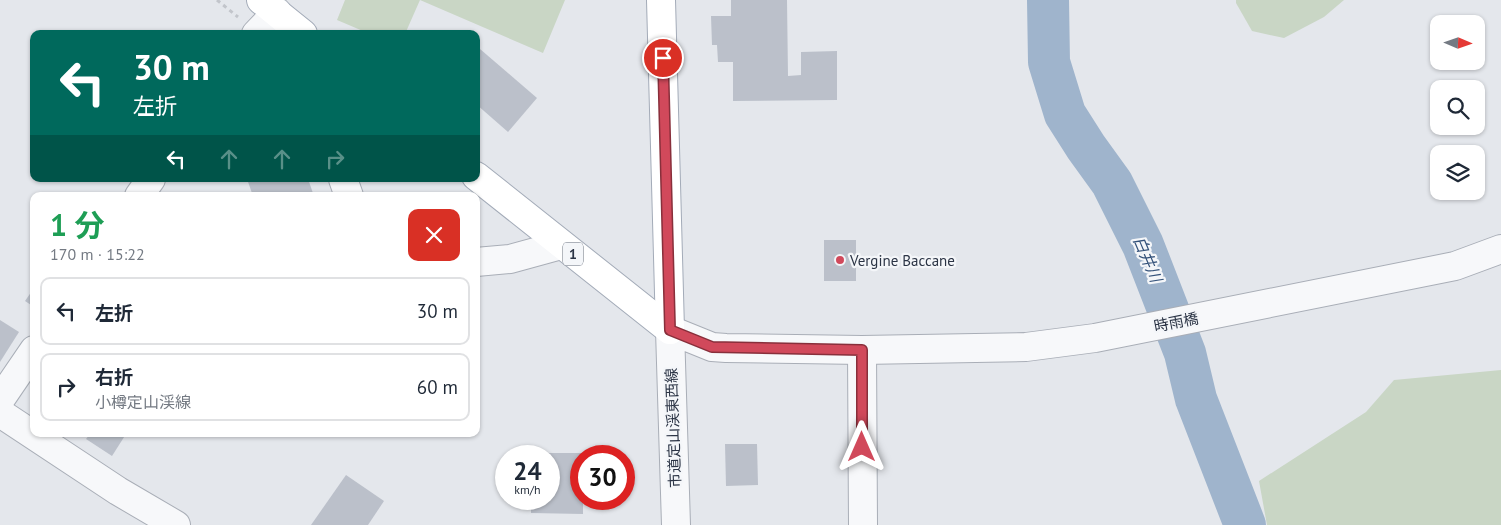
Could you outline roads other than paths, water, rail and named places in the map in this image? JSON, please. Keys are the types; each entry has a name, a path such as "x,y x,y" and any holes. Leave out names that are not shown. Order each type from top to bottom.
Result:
{"main road":[{"path":"661,0 670,330"},
{"path":"269,6 298,30"},
{"name":"1","path":"480,179 670,330"}],"street":[{"path":"250,27 269,6"},
{"path":"480,262 510,259 561,245"},
{"name":"時雨橋","path":"670,330 712,347 862,350 1026,347 1095,338 1455,266 1501,249"},
{"name":"市道定山渓東西線","path":"670,330 676,525"},
{"path":"862,350 863,525"},
{"path":"0,400 30,356"},
{"path":"0,413 30,433"},
{"path":"36,437 118,491 176,525"}],"waterway":[{"name":"白井川","path":"1048,0 1049,62 1065,114 1112,183 1143,245 1185,353 1196,399 1245,525"}],"place":[{"name":"Vergine Baccane","path":"840,260"}]}
